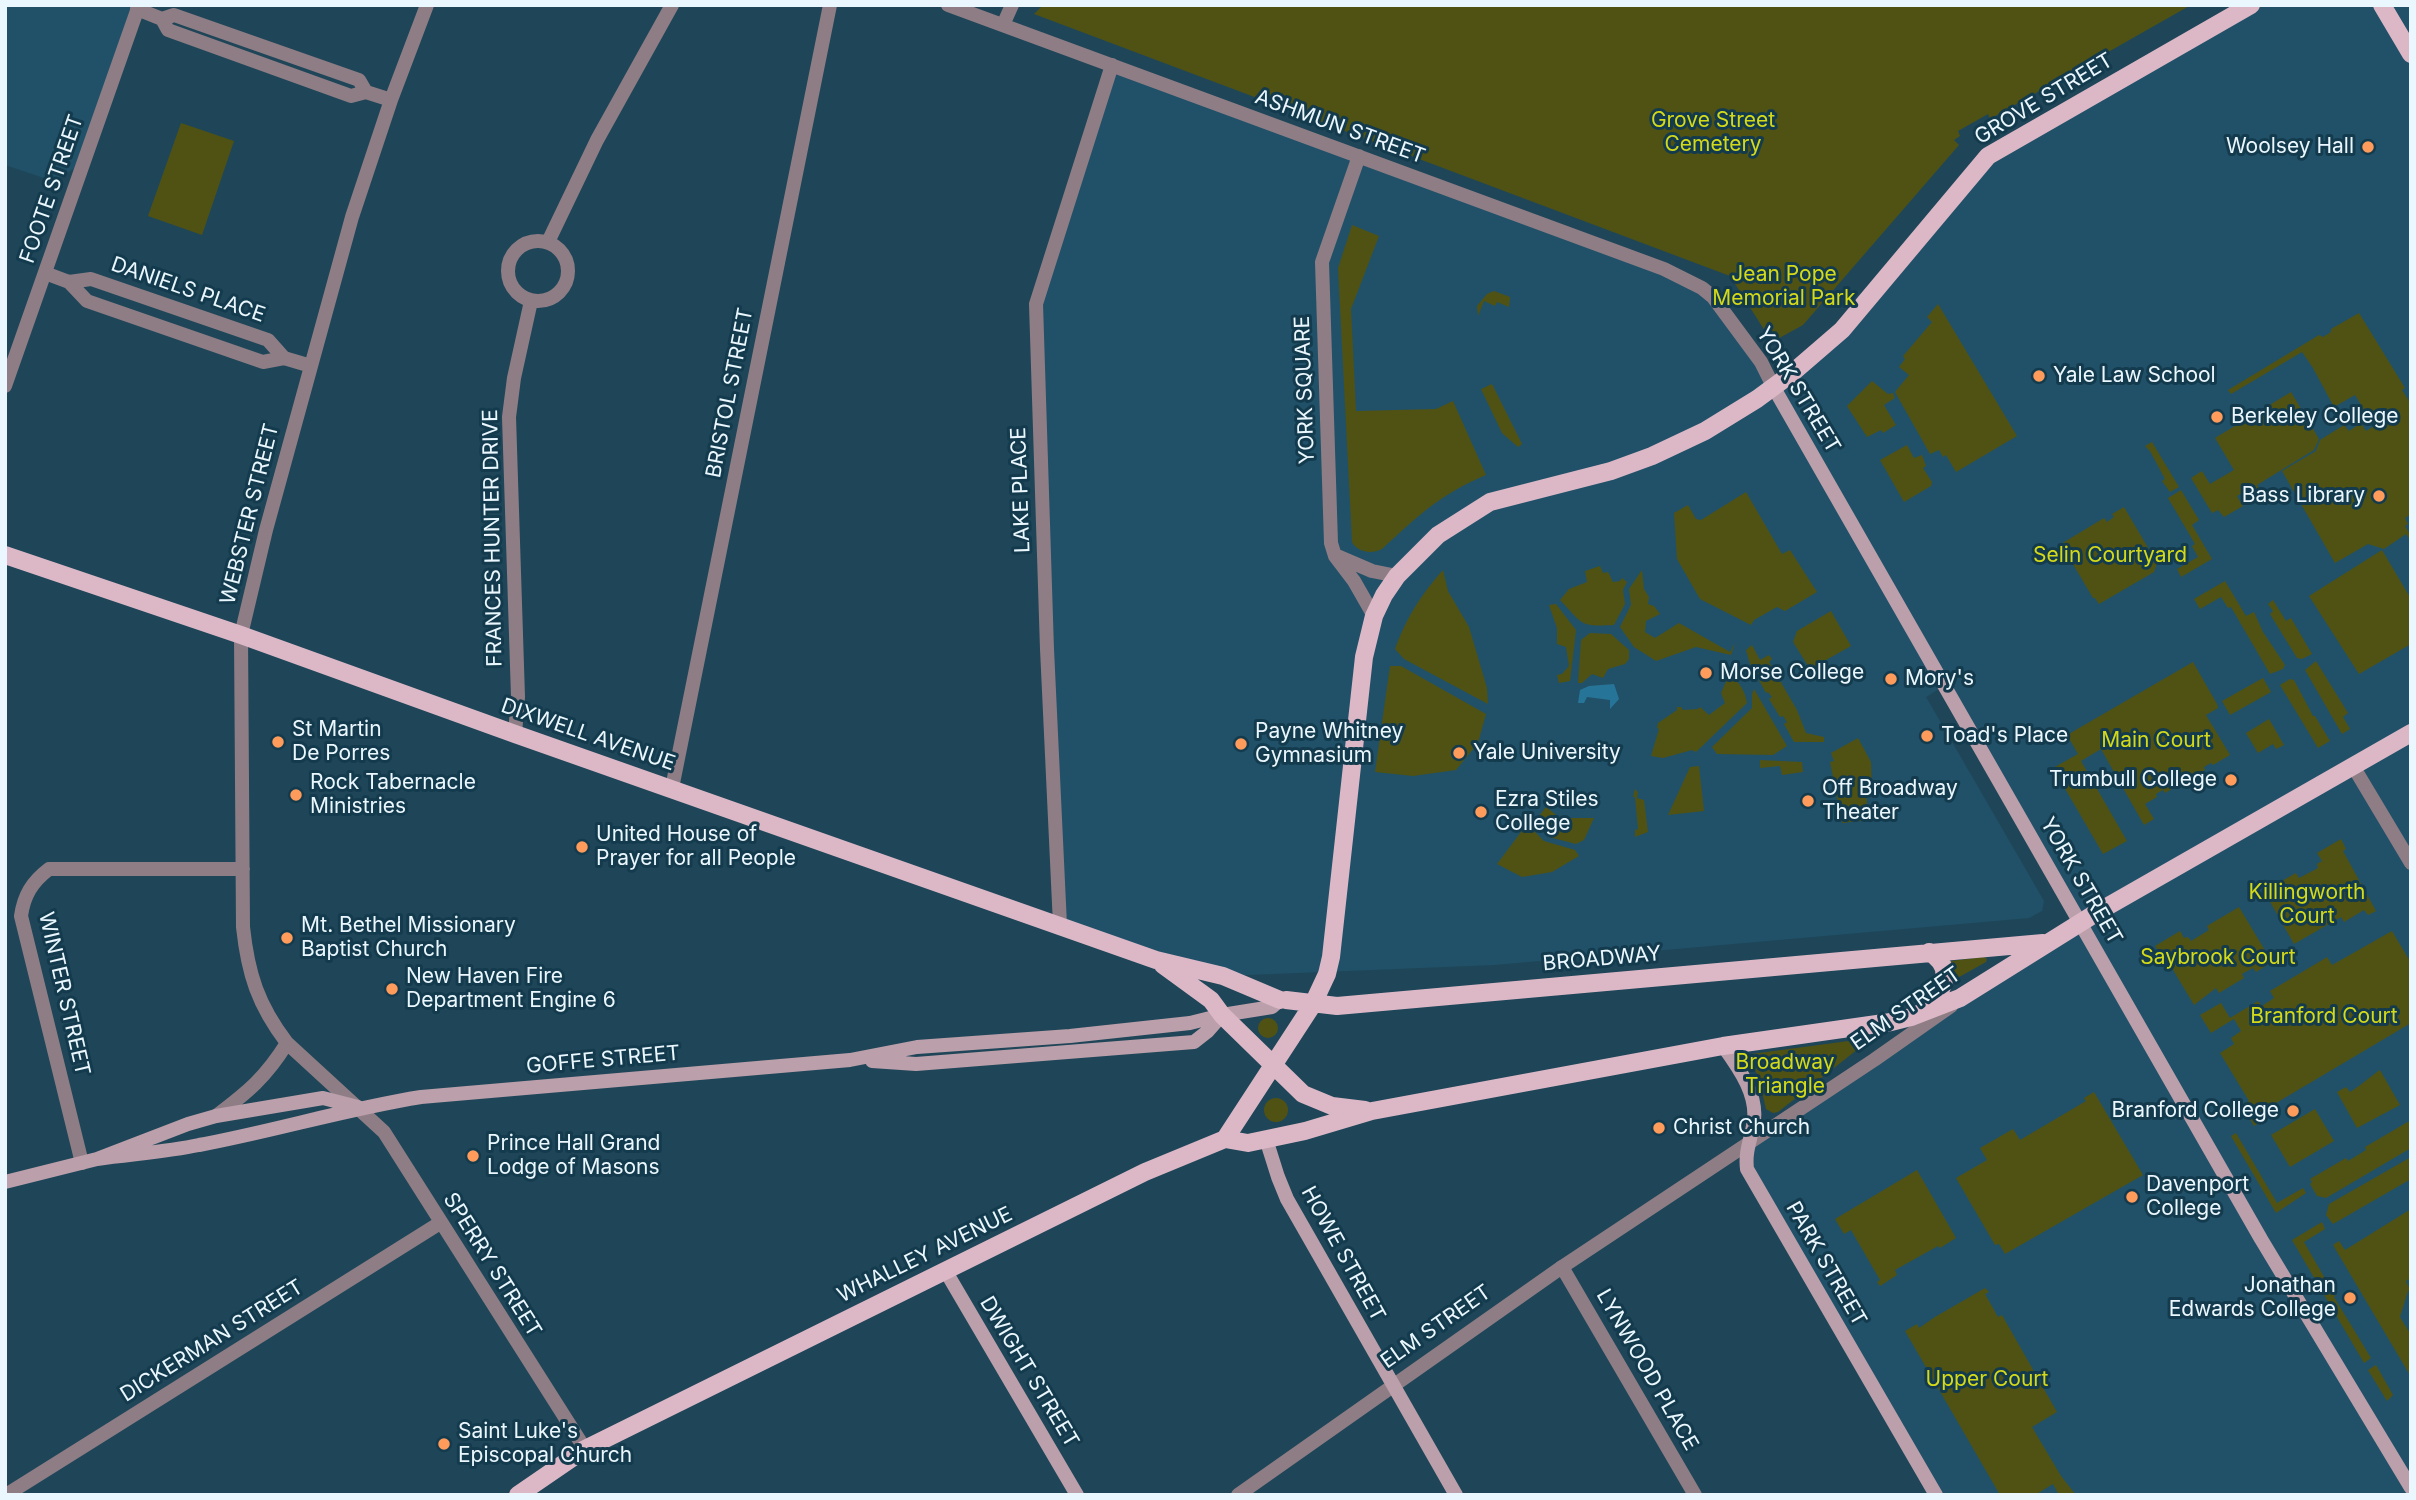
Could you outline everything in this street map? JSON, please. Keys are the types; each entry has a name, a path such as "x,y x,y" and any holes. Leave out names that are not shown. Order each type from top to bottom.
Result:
{"main road":[{"name":"GROVE STREET","path":"1225,1139 1313,1004 1327,974 1364,657 1374,616 1397,576 1438,535 1459,519 1490,502 1611,471 1652,456 1705,431 1774,387 1842,330 1988,156 2251,5"},
{"path":"2382,5 2411,54"},
{"name":"YORK STREET","path":"1774,387 2267,1249 2411,1489"},
{"name":"DIXWELL AVENUE","path":"5,555 241,635 1156,960 1223,976 1283,1000"},
{"name":"ELM STREET","path":"1960,998 2046,943 2411,733"},
{"name":"BROADWAY","path":"1283,1000 1337,1006 2046,943"},
{"path":"1929,952 1942,962 1945,973 1944,982 1931,1009"},
{"name":"DIXWELL AVENUE","path":"1156,960 1211,1000 1222,1015 1303,1094 1332,1106 1372,1111"},
{"path":"1372,1111 1723,1046 1891,1022 1960,998"},
{"name":"GOFFE STREET","path":"97,1159 196,1146 325,1119 360,1107 421,1097 850,1060 917,1047 1191,1023 1272,1007 1283,1000"},
{"name":"PARK STREET","path":"1723,1046 1744,1077 1755,1113 1745,1154 1747,1169 1936,1495"},
{"name":"GOFFE STREET","path":"5,1182 97,1159 216,1116 323,1098 360,1107"},
{"name":"WHALLEY AVENUE","path":"518,1495 585,1449 1145,1172 1225,1139 1248,1143 1305,1131 1372,1111"},
{"name":"HOWE STREET","path":"1266,1139 1287,1199 1456,1495"},
{"name":"DWIGHT STREET","path":"944,1270 1077,1495"}],"street":[{"name":"WEBSTER STREET","path":"360,1107 287,1043 266,1013 251,980 243,927 241,635 266,530 352,217 426,5"},
{"path":"548,242 597,140 672,5"},
{"name":"BRISTOL STREET","path":"673,788 830,5"},
{"name":"ASHMUN STREET","path":"948,5 1664,269 1702,288 1713,297"},
{"path":"1003,24 1012,5"},
{"path":"138,7 162,19 168,30 351,96 366,92 391,100"},
{"name":"FOOTE STREET","path":"5,386 138,7"},
{"name":"LAKE PLACE","path":"1060,925 1046,649 1036,304 1112,65"},
{"name":"YORK SQUARE","path":"1359,156 1322,262 1331,542 1335,556 1354,581 1374,616"},
{"path":"528,242 548,242 564,256 568,265 568,276 564,286 552,298 531,301 513,289 509,280 508,264 519,247 528,242"},
{"name":"DANIELS PLACE","path":"46,273 69,282 87,301 263,362 284,358 311,366"},
{"name":"DANIELS PLACE","path":"69,282 91,279 268,340 284,358"},
{"name":"YORK STREET","path":"1713,297 1761,362 1774,387"},
{"name":"FRANCES HUNTER DRIVE","path":"515,734 518,697 509,417 514,377 531,301"},
{"path":"1335,556 1373,571 1397,576"},
{"path":"2353,766 2411,863"},
{"name":"WINTER STREET","path":"82,1163 21,916 29,889 37,878 49,869 243,869"},
{"name":"ELM STREET","path":"1238,1495 1562,1267 1909,1036 1960,998"},
{"path":"216,1116 250,1090 272,1067 287,1043"},
{"name":"SPERRY STREET","path":"360,1107 384,1132 585,1449"},
{"name":"DICKERMAN STREET","path":"6,1495 440,1223"},
{"name":"LYNWOOD PLACE","path":"1562,1267 1695,1495"}],"shaded area":[{"path":"5,5 139,5 82,164 53,181 5,165"},
{"name":"Yale University","path":"2251,5 2411,5 2411,1495 1936,1495 1754,1183 1747,1143 2080,923 1944,686 1926,697 2044,901 2042,911 2029,918 1494,965 1223,976 1060,925 1036,304 1112,65 1702,288 1774,387 1791,374 1988,156"},
{"path":"1614,684 1619,699 1610,709 1610,700 1587,697 1584,703 1578,703 1580,690 1589,686"}],"green space":[{"name":"Grove Street Cemetery","path":"1043,5 2191,5 1990,119 1988,114 1958,131 1960,136 1954,140 1959,145 1803,325 1772,342 1730,276 1034,14"},
{"path":"181,123 234,141 202,235 148,216"},
{"path":"1352,225 1379,236 1351,309 1356,411 1436,409 1453,401 1486,475 1442,498 1382,549 1374,552 1361,550 1352,542 1338,268"},
{"path":"1494,291 1510,297 1509,307 1497,302 1495,306 1484,301 1478,316 1477,306 1487,294"},
{"path":"1938,304 2017,436 1956,472 1946,455 1943,457 1939,450 1930,454 1895,392 1909,375 1899,367 1905,359 1903,356 1932,322 1927,317"},
{"path":"2359,313 2405,388 2402,390 2411,404 2411,514 2405,518 2408,524 2405,526 2411,541 2406,534 2384,549 2368,544 2335,563 2282,471 2316,451 2320,440 2344,425 2349,431 2361,423 2366,431 2374,426 2355,395 2334,407 2302,352 2231,394 2228,390 2319,335 2323,337 2331,332 2331,329"},
{"path":"1872,381 1888,394 1893,393 1895,398 1884,405 1896,425 1883,433 1881,430 1867,437 1847,406"},
{"path":"1492,384 1522,444 1518,447 1502,433 1481,389"},
{"path":"2291,392 2319,439 2314,450 2257,485 2262,494 2254,500 2248,490 2237,496 2243,506 2224,517 2218,510 2212,513 2191,478 2202,471 2210,484 2234,470 2215,438"},
{"path":"2152,442 2179,487 2170,492 2145,446"},
{"path":"1907,445 1914,458 1922,455 1926,466 1923,468 1932,482 1931,486 1904,502 1880,460"},
{"path":"2181,490 2199,520 2192,525 2212,559 2181,577 2177,569 2198,557 2192,546 2195,544 2168,498"},
{"path":"1746,492 1782,554 1790,550 1817,592 1785,611 1777,607 1754,620 1751,625 1700,599 1677,559 1674,513 1688,505 1696,519 1701,520"},
{"name":"Selin Courtyard","path":"2124,507 2157,563 2154,572 2099,604 2061,544 2104,518 2107,522 2114,517 2112,514"},
{"path":"2382,550 2411,599 2411,644 2359,674 2309,596"},
{"path":"1600,566 1603,573 1608,572 1613,582 1622,578 1627,582 1623,590 1625,604 1614,625 1582,622 1560,600 1569,589 1587,582 1585,571"},
{"path":"1443,570 1448,591 1469,627 1487,688 1488,704 1404,659 1395,649 1415,607"},
{"path":"1642,570 1644,589 1649,597 1648,604 1654,606 1660,614 1646,621 1645,632 1655,638 1679,623 1730,652 1735,643 1731,655 1696,647 1656,661 1634,647 1620,627 1631,605 1629,589"},
{"path":"2225,581 2246,616 2254,612 2263,632 2285,665 2283,669 2270,674 2231,607 2228,608 2221,597 2200,609 2194,599"},
{"path":"2273,600 2286,621 2291,618 2312,654 2302,659 2297,658 2270,614 2273,611 2268,604"},
{"path":"1556,604 1576,630 1570,681 1559,683 1557,675 1562,674 1569,666 1566,647 1557,644 1557,628 1549,605"},
{"path":"1831,611 1851,646 1810,669 1793,642 1797,631"},
{"path":"1590,633 1611,634 1629,650 1629,659 1625,664 1608,669 1603,678 1592,674 1582,683 1578,683 1581,640"},
{"path":"1752,645 1760,660 1769,655 1772,659 1769,662 1797,710 1806,733 1824,737 1824,742 1794,742 1784,724 1787,722 1783,716 1780,717 1769,699 1772,697 1766,693 1759,680 1761,678 1750,664 1746,650"},
{"path":"2316,661 2348,713 2343,717 2350,729 2342,734 2305,670"},
{"name":"Main Court","path":"2193,662 2218,708 2206,715 2230,755 2204,767 2205,770 2165,793 2163,790 2156,794 2157,797 2145,804 2154,819 2144,825 2101,749 2081,761 2127,841 2103,854 2053,768 2078,754 2067,735"},
{"path":"1390,666 1401,666 1486,714 1478,743 1456,770 1413,776 1375,772"},
{"path":"1727,671 1740,685 1747,703 1696,752 1692,750 1663,758 1651,756 1659,729 1658,723 1677,710 1677,707 1683,710 1700,707 1709,715 1725,703 1721,693 1728,677 1724,672"},
{"path":"2263,678 2271,692 2230,715 2222,701"},
{"path":"2290,679 2294,680 2330,741 2318,748 2280,685"},
{"path":"1754,689 1787,746 1773,755 1717,754 1712,747 1752,708"},
{"path":"2269,719 2284,745 2276,749 2273,744 2258,753 2246,733"},
{"path":"1858,738 1871,762 1872,787 1866,794 1869,820 1842,823 1830,762 1834,761 1831,753"},
{"path":"1760,760 1802,762 1803,772 1782,775 1780,766 1760,768"},
{"path":"1699,766 1704,811 1668,815 1690,767"},
{"path":"1635,789 1638,792 1637,798 1644,800 1648,832 1635,837 1635,830 1638,829 1633,797"},
{"path":"1546,807 1560,818 1559,823 1566,827 1570,818 1594,818 1584,840 1576,844 1549,837 1536,820"},
{"path":"1527,824 1544,841 1575,850 1579,856 1552,872 1522,877 1497,864"},
{"name":"Killingworth Court","path":"2341,839 2346,849 2343,851 2376,911 2368,915 2364,910 2344,922 2341,917 2294,944 2264,891 2296,873 2299,878 2318,868 2317,864 2322,861 2317,853"},
{"name":"Saybrook Court","path":"2239,907 2272,962 2256,972 2253,968 2242,974 2244,978 2219,993 2216,988 2194,1005 2163,953 2160,954 2155,946 2180,931 2184,938 2188,937 2191,941 2209,930 2207,926"},
{"name":"Branford Court","path":"2392,931 2411,963 2411,1023 2271,1106 2275,1113 2254,1126 2242,1105 2249,1101 2220,1053 2234,1044 2231,1038 2241,1031 2234,1019 2211,1033 2200,1015 2221,1003 2230,1018 2258,1001 2262,1006 2274,998 2270,991 2327,957 2332,965"},
{"path":"1984,957 1986,962 1952,981 1951,961"},
{"path":"1268,1018 1275,1021 1278,1028 1275,1035 1268,1038 1261,1035 1258,1028 1261,1021"},
{"name":"Broadway Triangle","path":"1856,1040 1858,1049 1778,1112 1773,1113 1766,1109 1758,1075 1744,1055"},
{"path":"2380,1070 2400,1105 2357,1128 2337,1092 2346,1087 2350,1092"},
{"path":"2094,1092 2143,1175 2005,1254 1999,1244 1995,1245 1956,1178 1987,1160 1980,1148 2013,1129 2020,1140 2086,1101 2084,1098"},
{"path":"1276,1098 1285,1101 1288,1110 1285,1119 1276,1122 1267,1119 1264,1110 1267,1101"},
{"path":"2315,1109 2334,1141 2290,1167 2271,1135"},
{"path":"2411,1120 2411,1148 2326,1198 2317,1196 2310,1179 2346,1158 2348,1161 2366,1150 2365,1147"},
{"path":"2236,1133 2277,1203 2303,1188 2306,1193 2276,1213 2231,1136"},
{"path":"2411,1157 2411,1179 2333,1224 2326,1215 2329,1204"},
{"path":"1917,1170 1956,1238 1895,1270 1897,1275 1880,1286 1877,1282 1880,1280 1851,1230 1844,1234 1835,1219"},
{"path":"2411,1209 2411,1278 2406,1281 2411,1292 2408,1291 2400,1317 2411,1335 2411,1377 2333,1245 2339,1241 2345,1250"},
{"path":"2322,1222 2325,1229 2304,1242 2371,1358 2364,1363 2292,1240"},
{"name":"Upper Court","path":"1985,1288 1989,1292 1985,1294 1998,1317 2002,1315 2057,1412 2032,1427 2061,1476 2076,1495 2059,1495 2053,1484 2035,1495 2000,1495 1905,1331 1917,1324 1919,1328"},
{"path":"2376,1365 2393,1395 2387,1401 2368,1370"}],"place":[{"name":"Woolsey Hall","path":"2368,147"},
{"name":"Yale Law School","path":"2039,376"},
{"name":"Berkeley College","path":"2217,417"},
{"name":"Bass Library","path":"2379,496"},
{"name":"Morse College","path":"1706,673"},
{"name":"Mory's","path":"1891,679"},
{"name":"Toad's Place","path":"1927,736"},
{"name":"St Martin De Porres","path":"278,742"},
{"name":"Payne Whitney Gymnasium","path":"1241,744"},
{"name":"Yale University","path":"1459,753"},
{"name":"Trumbull College","path":"2231,780"},
{"name":"Rock Tabernacle Ministries","path":"296,795"},
{"name":"Off Broadway Theater","path":"1808,801"},
{"name":"Ezra Stiles College","path":"1481,812"},
{"name":"United House of Prayer for all People","path":"582,847"},
{"name":"Mt. Bethel Missionary Baptist Church","path":"287,938"},
{"name":"New Haven Fire Department Engine 6","path":"392,989"},
{"name":"Branford College","path":"2293,1111"},
{"name":"Christ Church","path":"1659,1128"},
{"name":"Prince Hall Grand Lodge of Masons","path":"473,1156"},
{"name":"Davenport College","path":"2132,1197"},
{"name":"Jonathan Edwards College","path":"2350,1298"},
{"name":"Saint Luke's Episcopal Church","path":"444,1444"}],"park label":[{"name":"Jean Pope Memorial Park","path":"1784,287"}]}
